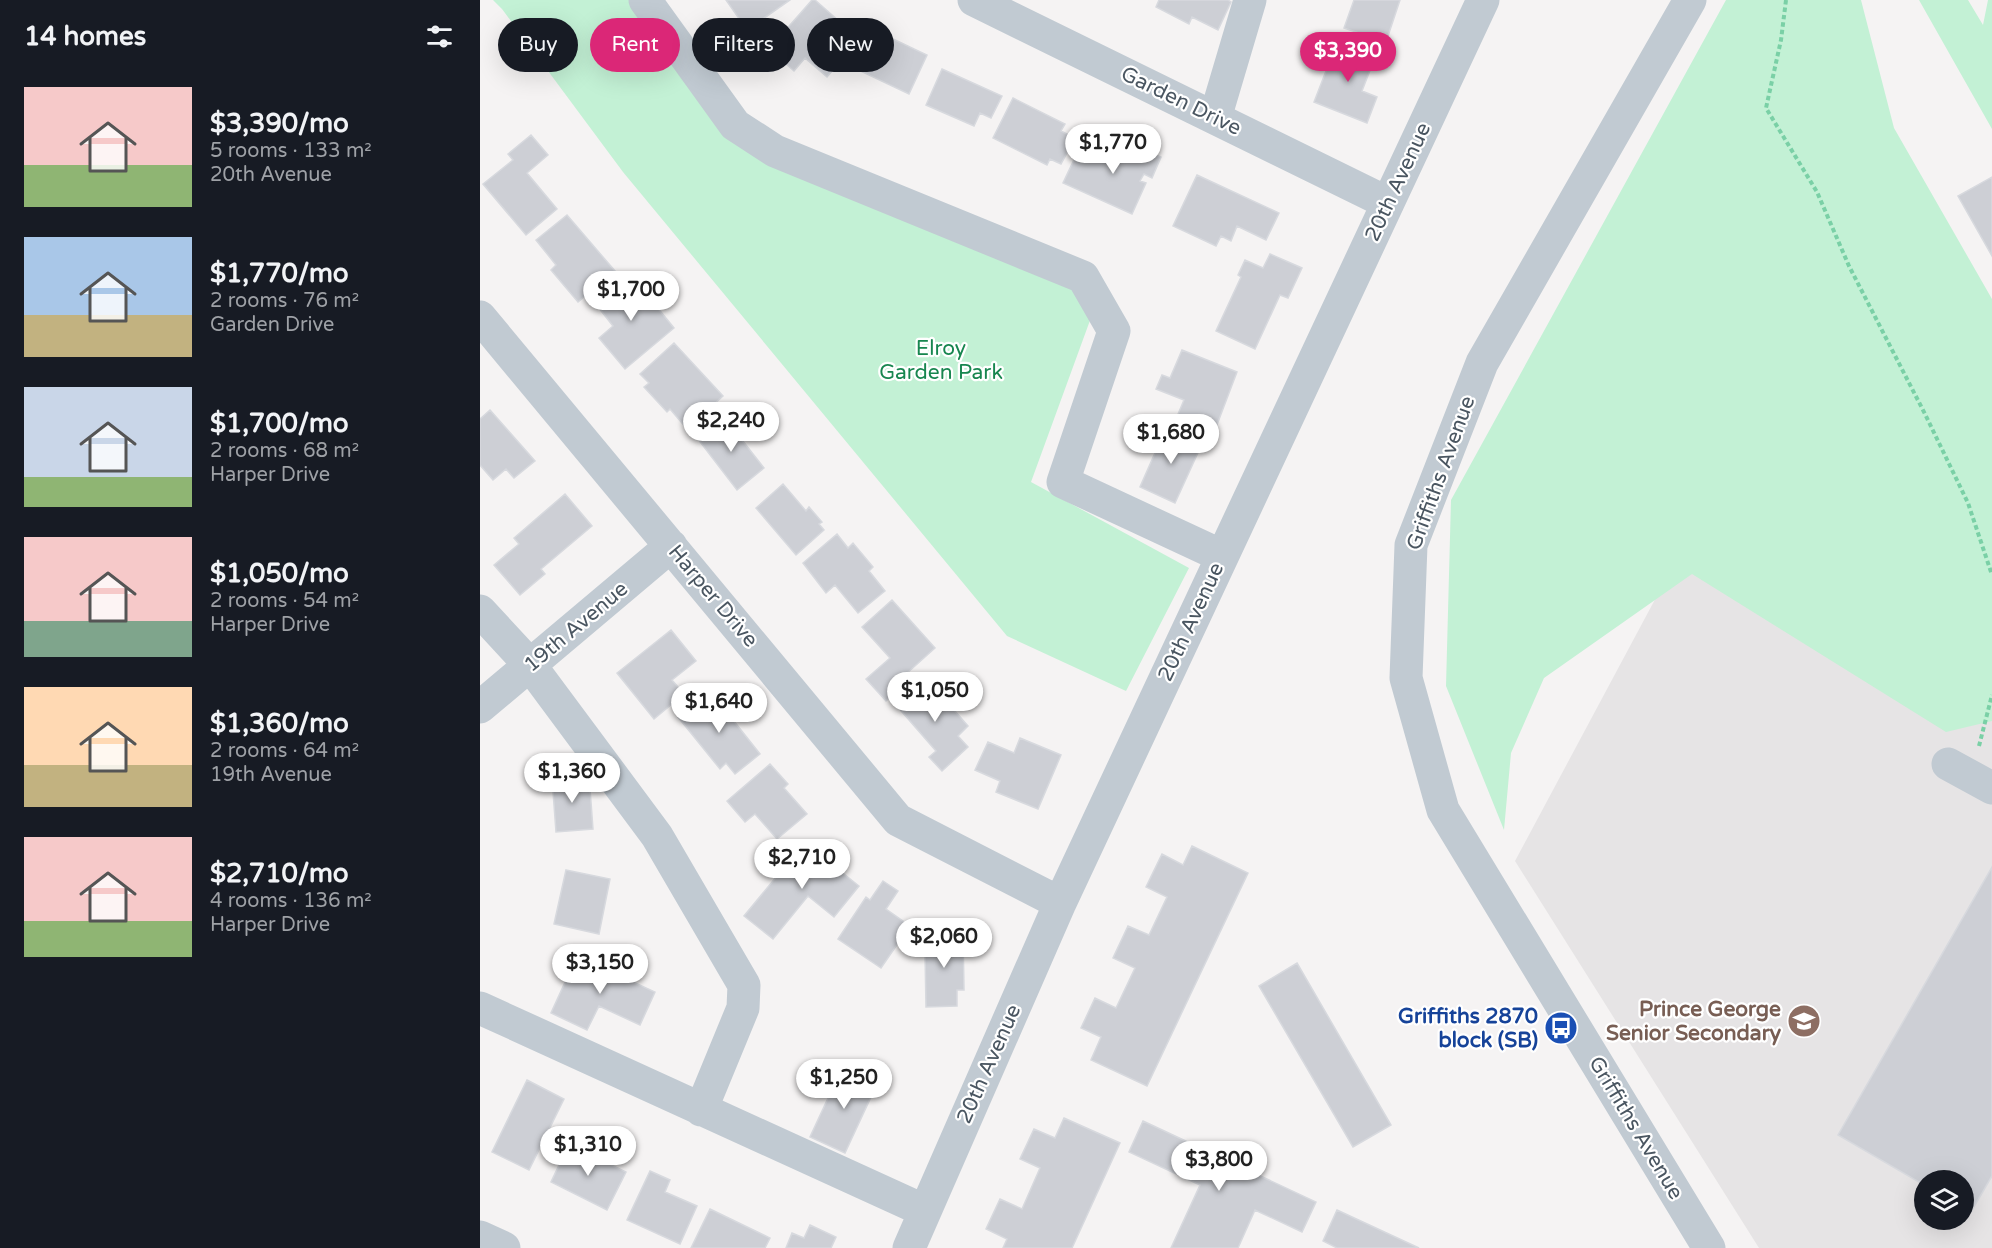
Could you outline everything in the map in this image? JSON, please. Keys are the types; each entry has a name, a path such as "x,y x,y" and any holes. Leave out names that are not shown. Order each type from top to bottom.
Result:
{"street":[{"path":"645,0 735,125 775,151 1083,277 1114,331 1063,482 1222,556"},
{"name":"Garden Drive","path":"974,0 1388,203"},
{"path":"1215,118 1250,0"},
{"name":"20th Avenue","path":"909,1248 1059,903 1483,0"},
{"name":"Griffiths Avenue","path":"1690,0 1482,363 1411,545 1406,678 1443,810 1709,1248"},
{"name":"Harper Drive","path":"480,317 898,820 1059,903"},
{"name":"19th Avenue","path":"480,707 672,546"},
{"path":"480,611 530,665 657,836 744,986 743,1008 701,1110"},
{"path":"480,1008 924,1211"},
{"path":"480,1237 504,1248"}],"path":[{"path":"1786,0 1781,40 1766,108 1817,192 1849,266 1925,414 1968,504 1992,575"},
{"path":"1970,776 1992,695"}],"shaded area":[{"name":"Prince George Senior Secondary","path":"1682,549 1992,721 1992,1248 1759,1248 1515,861"}],"green space":[{"name":"Elroy Garden Park","path":"493,0 634,0 650,18 590,18 590,72 680,72 680,51 692,64 692,72 699,72 764,144 1100,293 1031,482 1189,568 1126,691 1007,636 623,172 549,72 578,72 578,18 509,18"},
{"path":"1726,0 1861,0 1894,128 1992,299 1992,721 1946,732 1692,574 1544,678 1511,753 1504,830 1446,686 1451,500"},
{"path":"1919,0 1968,0 1983,25 1988,0 1992,0 1992,129"}],"building":[{"path":"726,0 790,0 764,18 739,18"},
{"path":"812,0 815,0 835,18 807,18 807,60 805,58 795,70 795,19"},
{"path":"1159,0 1228,0 1231,2 1218,30 1192,17 1189,24 1156,7"},
{"path":"1354,0 1400,0 1386,42 1344,28"},
{"path":"894,39 927,55 909,94 862,72 894,72"},
{"path":"1338,40 1376,55 1362,91 1377,97 1367,123 1314,102"},
{"path":"942,69 1002,96 991,118 980,113 974,126 926,105"},
{"path":"821,72 831,72 827,77"},
{"path":"1013,98 1065,124 1061,131 1075,138 1061,164 1050,159 1047,165 993,138"},
{"path":"531,135 548,155 527,173 557,209 526,235 483,184 513,160 508,154"},
{"path":"1125,140 1161,157 1152,178 1144,174 1140,181 1146,183 1132,214 1063,183 1080,147 1116,163"},
{"path":"1197,175 1279,213 1266,240 1237,226 1231,241 1221,236 1216,246 1173,226"},
{"path":"1992,177 1992,256 1958,196"},
{"path":"567,215 615,271 578,302 551,270 556,265 536,240"},
{"path":"1270,254 1302,268 1288,298 1280,295 1255,349 1216,331 1241,277 1238,275 1245,260 1263,268"},
{"path":"630,274 674,328 625,369 599,338 613,326 595,303"},
{"path":"674,343 723,396 687,429 670,409 667,412 644,387 649,383 640,374"},
{"path":"1182,350 1237,372 1215,430 1178,414 1184,400 1156,389 1162,375 1170,378"},
{"path":"490,410 535,461 514,478 506,469 493,480 480,465 480,419"},
{"path":"724,417 764,468 737,490 697,438"},
{"path":"1166,428 1202,444 1175,503 1140,487"},
{"path":"783,484 806,511 809,507 822,522 819,524 824,530 796,555 756,508"},
{"path":"565,494 592,526 541,569 545,574 520,595 494,565 519,544 514,538"},
{"path":"837,534 848,548 853,543 873,567 869,571 885,591 858,613 835,585 826,593 803,563"},
{"path":"892,600 935,648 906,674 910,679 886,701 866,679 890,658 862,627"},
{"path":"671,630 696,661 672,680 684,694 654,719 617,673"},
{"path":"926,678 968,726 958,736 968,747 942,771 929,757 936,751 896,705"},
{"path":"710,691 760,754 735,774 726,763 720,769 678,717"},
{"path":"1020,738 1061,755 1038,809 996,792 1000,781 975,770 988,742 1014,753"},
{"path":"770,764 788,784 784,788 807,814 777,839 755,814 745,822 727,801"},
{"path":"589,775 593,829 556,832 552,778"},
{"path":"805,842 820,854 824,849 844,865 839,870 859,886 834,917 808,896 773,939 744,916"},
{"path":"1192,846 1248,873 1147,1086 1091,1060 1101,1037 1081,1028 1095,998 1116,1008 1135,968 1113,958 1128,926 1149,935 1167,897 1146,887 1162,854 1183,865"},
{"path":"1992,867 1992,1176 1974,1207 1974,1170 1914,1170 1914,1179 1838,1135"},
{"path":"566,870 610,879 599,934 554,924"},
{"path":"883,881 898,891 886,909 910,926 881,968 838,939 866,897 870,900"},
{"path":"963,931 964,990 957,990 957,1006 926,1007 925,953 930,953 930,932"},
{"path":"577,956 655,992 640,1025 599,1006 587,1030 551,1013"},
{"path":"1297,963 1391,1125 1353,1147 1259,986"},
{"path":"842,1068 877,1084 845,1153 810,1137"},
{"path":"527,1080 564,1099 529,1170 492,1152"},
{"path":"1064,1118 1120,1143 1072,1248 1003,1248 1007,1239 986,1229 1000,1199 1022,1209 1040,1168 1020,1159 1034,1129 1055,1138"},
{"path":"1143,1121 1316,1202 1302,1232 1255,1210 1238,1248 1171,1248 1200,1185 1129,1152"},
{"path":"569,1144 626,1172 607,1210 551,1182"},
{"path":"650,1171 670,1180 665,1192 697,1206 680,1244 627,1220"},
{"path":"710,1209 770,1238 765,1248 691,1248"},
{"path":"1337,1210 1419,1248 1337,1248 1323,1241"},
{"path":"810,1225 836,1237 831,1248 786,1248 792,1233 804,1238"}],"place":[{"name":"Prince George Senior Secondary","path":"1804,1021"},
{"name":"Griffiths 2870 block (SB)","path":"1561,1028"}]}
